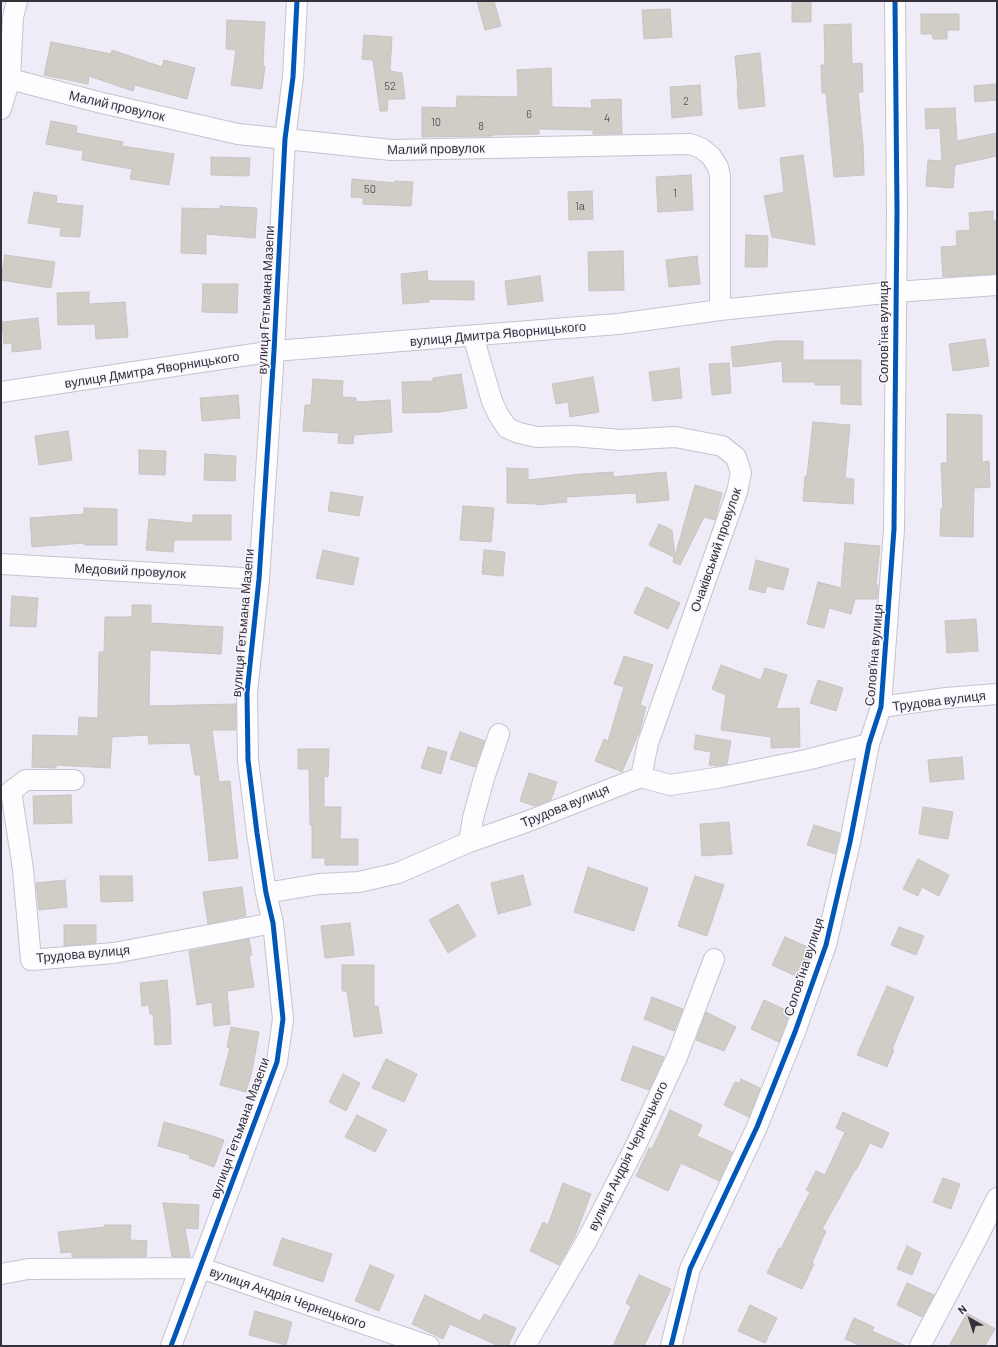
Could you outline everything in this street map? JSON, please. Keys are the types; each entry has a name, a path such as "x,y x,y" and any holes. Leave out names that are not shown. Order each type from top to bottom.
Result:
{"street":[{"path":"1,109 10,79 12,17 17,1"},
{"name":"вулиця Гетьмана Мазепи","path":"171,1346 277,1062 283,1018 273,923 266,893 257,833 248,752 247,693 259,579 274,351 285,139 293,77 297,1"},
{"name":"Солов'їна вулиця","path":"671,1346 690,1269 757,1127 826,945 850,842 868,744 881,708 894,530 895,292 897,211 895,1"},
{"name":"Малий провулок","path":"10,79 102,103 238,134 391,150 690,144 701,148 711,156 718,167 720,176 720,310"},
{"name":"вулиця Дмитра Яворницького","path":"1,392 274,351 618,324 720,310 895,292 997,285"},
{"name":"Очаківський провулок","path":"473,336 492,401 507,428 519,433 537,437 573,436 621,440 674,437 722,446 736,457 741,473 737,492 648,742 641,777"},
{"name":"Медовий провулок","path":"1,564 259,579"},
{"name":"Трудова вулиця","path":"881,708 946,698 997,694"},
{"path":"469,842 473,818 499,734"},
{"path":"641,777 670,785 722,777 806,760 868,744"},
{"name":"Трудова вулиця","path":"266,893 319,884 359,882 398,873 469,842 526,822 641,777"},
{"name":"Трудова вулиця","path":"74,780 26,780 11,791 23,869 31,960 114,953 273,923"},
{"name":"вулиця Андрія Чернецького","path":"525,1346 587,1240 636,1145 677,1057 714,959"},
{"path":"920,1346 978,1238 997,1198"},
{"name":"вулиця Андрія Чернецького","path":"1,1274 28,1269 201,1268 429,1346"}],"building":[{"path":"477,1 494,1 501,26 485,30"},
{"path":"792,1 811,1 811,22 792,22"},
{"path":"670,9 672,37 644,39 642,10"},
{"path":"921,14 959,14 959,30 947,30 947,39 933,39 932,34 921,34"},
{"path":"227,20 265,22 263,66 265,66 262,89 231,85 236,50 226,49"},
{"path":"851,24 852,64 862,63 863,92 858,92 864,175 834,177 826,93 822,93 821,65 825,65 824,25"},
{"path":"364,35 392,37 390,71 402,73 405,99 388,99 387,111 380,111 373,60 362,59"},
{"path":"51,42 111,54 112,50 162,67 164,60 195,68 187,99 135,85 133,91 89,76 88,84 44,75"},
{"path":"760,53 765,106 739,109 735,56"},
{"path":"551,68 552,107 592,108 591,100 621,99 622,134 593,134 593,130 539,129 539,134 422,137 422,107 456,108 457,96 518,97 517,70"},
{"path":"997,84 997,100 975,102 974,86"},
{"path":"700,85 702,115 672,118 670,87"},
{"path":"955,108 957,141 997,133 997,156 955,165 953,188 926,186 928,160 942,161 940,128 926,129 925,109"},
{"path":"51,121 77,126 76,133 123,142 122,146 174,154 169,185 130,179 132,169 82,160 83,151 46,144"},
{"path":"803,155 815,245 772,237 764,196 784,192 780,158"},
{"path":"211,157 250,158 249,176 211,175"},
{"path":"691,175 693,210 658,212 656,177"},
{"path":"352,179 395,183 395,181 413,182 411,206 363,204 363,198 351,197"},
{"path":"592,191 593,219 569,220 568,192"},
{"path":"34,192 57,196 56,203 83,206 80,237 60,236 61,228 28,223"},
{"path":"220,206 257,208 255,238 206,234 206,254 181,253 182,208 220,209"},
{"path":"993,211 993,221 997,221 997,274 943,277 941,247 957,246 956,231 970,230 969,213"},
{"path":"746,235 768,236 767,267 745,267"},
{"path":"623,251 624,290 589,291 588,252"},
{"path":"5,255 55,262 51,288 1,280"},
{"path":"697,256 700,284 669,287 666,260"},
{"path":"427,271 428,281 474,281 474,300 429,299 429,302 403,304 401,274"},
{"path":"540,276 543,301 508,305 505,281"},
{"path":"203,284 238,284 237,313 202,312"},
{"path":"89,292 89,304 125,302 128,337 96,339 95,324 58,325 57,293"},
{"path":"38,318 41,349 12,352 12,343 4,344 2,322"},
{"path":"985,339 989,366 953,371 949,344"},
{"path":"776,341 803,341 803,360 861,360 861,405 841,404 841,385 815,385 815,382 783,382 782,361 733,367 731,347"},
{"path":"729,363 731,393 712,395 709,364"},
{"path":"679,368 682,398 653,401 649,372"},
{"path":"461,374 467,408 439,412 403,413 402,382 433,381 433,378"},
{"path":"593,377 599,412 570,417 568,402 556,404 552,384"},
{"path":"313,379 343,381 342,397 356,398 356,402 390,400 392,432 354,435 353,444 338,443 339,433 303,431 305,405 311,405"},
{"path":"238,395 240,418 202,421 200,398"},
{"path":"947,414 982,415 982,462 989,461 990,487 974,488 973,537 940,536 941,509 943,509 941,463 947,463"},
{"path":"813,422 850,425 845,478 854,479 853,504 803,501"},
{"path":"68,431 72,460 39,465 35,436"},
{"path":"139,450 166,451 165,475 139,474"},
{"path":"205,454 236,456 235,481 204,480"},
{"path":"507,468 528,469 528,480 613,472 613,477 666,472 669,500 637,503 636,493 566,497 567,502 537,505 507,503"},
{"path":"695,485 722,493 715,520 704,517 680,565 673,562 674,557 649,545 659,524 672,530 675,556"},
{"path":"331,492 363,497 359,516 328,511"},
{"path":"463,506 494,508 491,542 460,540"},
{"path":"84,508 117,509 117,545 84,545 84,543 32,547 30,518 84,514"},
{"path":"193,515 231,515 231,540 174,540 173,552 146,550 149,519 193,523"},
{"path":"845,543 880,546 876,585 878,585 877,599 855,599 851,614 829,608 824,628 807,624 818,582 841,588"},
{"path":"323,550 359,558 353,585 316,578"},
{"path":"484,550 505,552 503,576 482,574"},
{"path":"756,560 789,569 783,590 767,586 765,593 749,589"},
{"path":"646,587 680,603 668,629 634,613"},
{"path":"12,596 38,598 36,627 10,626"},
{"path":"132,605 151,605 151,623 223,627 221,654 150,650 149,706 236,704 236,730 212,730 219,782 230,781 238,858 209,861 200,775 195,775 190,743 149,744 148,735 112,737 110,768 56,765 56,768 32,767 33,735 78,736 79,717 98,718 99,652 104,652 105,617 132,617"},
{"path":"976,619 978,651 947,653 945,621"},
{"path":"624,656 653,665 640,705 646,707 640,730 622,772 595,761 604,739 608,741 624,687 614,684"},
{"path":"721,665 761,680 765,668 787,675 776,709 799,708 800,747 771,748 771,737 721,730 726,695 712,689"},
{"path":"818,680 843,688 836,711 810,703"},
{"path":"460,732 485,741 475,767 450,759"},
{"path":"696,735 731,741 727,764 718,766 709,765 711,752 694,749"},
{"path":"428,747 447,752 441,774 421,768"},
{"path":"298,749 329,749 328,777 324,776 324,807 341,807 340,839 358,839 358,865 325,865 325,858 312,858 309,769 298,769"},
{"path":"962,757 964,779 930,782 928,760"},
{"path":"529,773 557,782 551,800 535,806 520,801"},
{"path":"71,795 72,823 34,824 33,796"},
{"path":"923,807 953,812 948,839 919,834"},
{"path":"729,822 732,854 702,856 700,824"},
{"path":"814,825 840,833 835,854 807,845"},
{"path":"918,859 949,875 939,896 922,887 918,896 903,889"},
{"path":"588,867 648,888 634,931 574,912"},
{"path":"523,875 531,905 498,914 491,883"},
{"path":"100,876 132,876 133,901 101,902"},
{"path":"695,876 724,885 707,936 678,926"},
{"path":"65,880 67,907 39,910 36,883"},
{"path":"242,887 246,916 208,924 203,892"},
{"path":"458,904 476,936 448,953 429,920"},
{"path":"350,923 354,955 325,958 321,926"},
{"path":"64,925 96,925 96,943 64,946"},
{"path":"899,927 924,936 916,955 891,945"},
{"path":"785,937 812,949 802,979 772,965"},
{"path":"249,939 252,955 249,955 254,987 227,991 230,1024 214,1026 212,1002 197,1005 189,951"},
{"path":"342,965 374,965 374,1007 378,1006 382,1033 354,1037 347,991 342,991"},
{"path":"167,980 171,1044 155,1045 153,1014 150,1014 149,1005 142,1006 140,983"},
{"path":"887,986 914,997 892,1049 894,1050 887,1067 857,1055"},
{"path":"652,997 683,1009 674,1031 644,1019"},
{"path":"764,1000 790,1012 779,1042 751,1029"},
{"path":"706,1012 736,1027 724,1051 696,1040"},
{"path":"231,1027 259,1032 252,1071 246,1092 220,1085 230,1048 227,1047"},
{"path":"633,1046 664,1057 649,1090 621,1080"},
{"path":"386,1059 417,1074 404,1102 372,1088"},
{"path":"343,1074 360,1083 346,1111 329,1102"},
{"path":"741,1079 760,1088 749,1117 724,1105 735,1082 740,1083"},
{"path":"670,1110 702,1125 697,1136 732,1152 719,1181 681,1163 668,1191 636,1176 649,1148 652,1149"},
{"path":"843,1112 889,1133 882,1148 870,1143 822,1229 826,1231 812,1263 814,1264 802,1289 767,1273 810,1192 806,1190 816,1171 825,1175 845,1132 836,1128"},
{"path":"357,1115 387,1130 375,1152 345,1137"},
{"path":"164,1122 224,1140 214,1167 189,1158 190,1155 158,1146"},
{"path":"943,1178 960,1184 951,1209 933,1202"},
{"path":"563,1183 591,1194 575,1236 559,1265 530,1251 543,1222 548,1225"},
{"path":"163,1203 199,1205 198,1229 185,1228 190,1257 172,1257"},
{"path":"105,1225 131,1225 130,1240 147,1241 146,1257 72,1257 72,1252 61,1253 58,1232 105,1227"},
{"path":"282,1238 332,1254 323,1282 273,1265"},
{"path":"907,1246 921,1253 912,1275 897,1269"},
{"path":"370,1265 394,1275 379,1311 355,1301"},
{"path":"639,1275 671,1289 644,1346 613,1346 631,1306 626,1303"},
{"path":"907,1283 934,1295 922,1317 897,1305"},
{"path":"425,1295 480,1321 484,1314 516,1328 508,1346 499,1346 450,1324 443,1339 412,1324"},
{"path":"750,1305 777,1318 765,1343 738,1331"},
{"path":"255,1311 292,1322 286,1345 249,1335"},
{"path":"967,1313 995,1329 985,1346 949,1346"},
{"path":"854,1318 874,1327 872,1331 906,1346 861,1346 845,1339"}],"cycle path":[{"path":"171,1346 277,1062 283,1019 273,923 266,893 248,760 247,693 259,579 274,351 285,139 293,77 297,1"},
{"path":"671,1346 690,1269 757,1127 795,1032 826,945 850,842 869,744 881,707 894,529 897,211 895,1"}]}
